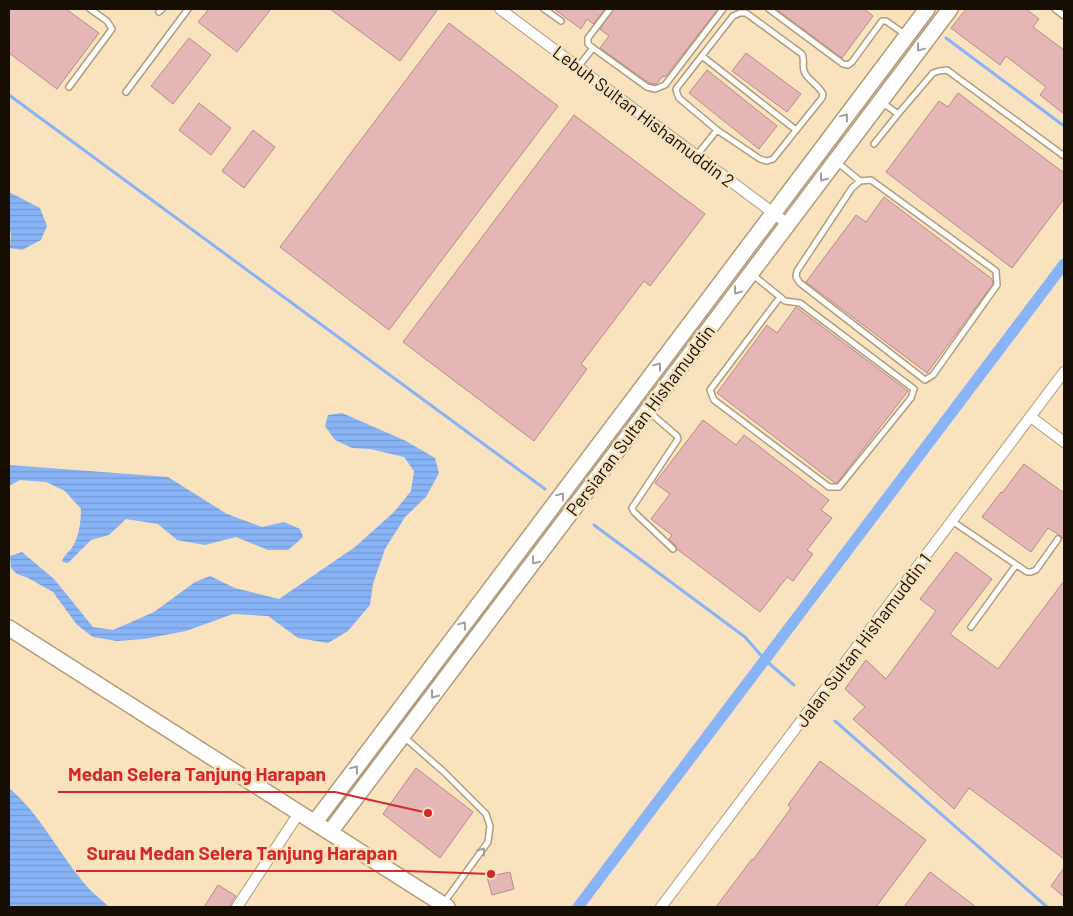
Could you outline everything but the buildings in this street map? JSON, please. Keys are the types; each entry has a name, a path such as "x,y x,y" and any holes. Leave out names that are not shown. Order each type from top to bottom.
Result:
{"street":[{"name":"Lebuh Sultan Hishamuddin 2","path":"500,9 788,224"},
{"name":"Persiaran Sultan Hishamuddin","path":"315,822 927,9"},
{"name":"Persiaran Sultan Hishamuddin","path":"330,832 950,9"},
{"name":"Jalan Sultan Hishamuddin 1","path":"661,907 1064,372"},
{"path":"1031,417 1064,442"},
{"path":"9,628 445,906"},
{"path":"448,646 463,656"},
{"path":"238,907 300,813"}],"lane":[{"path":"70,87 112,29 107,22 90,9"},
{"path":"126,92 188,9"},
{"path":"544,9 561,21"},
{"path":"610,9 588,38 588,44 647,87 655,89 665,85 723,9"},
{"path":"769,9 843,64 848,65 882,21 886,20 906,36"},
{"path":"1055,9 1064,16"},
{"path":"746,12 802,54 804,59 803,70 821,90 822,98 773,159 767,161 760,159 717,130 679,98 676,89 702,56 733,16 746,12"},
{"path":"578,67 593,48"},
{"path":"702,56 796,130"},
{"path":"874,144 933,73 947,70 1064,156"},
{"path":"880,101 898,114"},
{"path":"697,155 717,130"},
{"path":"836,160 860,181 871,180 996,271 997,285 933,375 925,380 800,283 796,277 797,271 852,188 860,181"},
{"path":"751,273 785,301 800,303 914,389 911,398 839,487 829,488 714,400 710,390 780,297"},
{"path":"647,411 677,436 678,439 632,508 673,550"},
{"path":"952,522 1026,572 1036,570 1058,539"},
{"path":"971,627 1016,565"},
{"path":"403,736 444,772 486,814 490,826 488,842 445,906"}],"water":[{"path":"9,192 40,208 47,226 41,240 22,250 10,248"},
{"path":"342,413 406,441 435,458 439,473 426,497 405,517 385,549 373,584 370,605 348,631 328,643 298,638 268,616 233,614 186,631 144,639 117,641 93,637 77,625 53,592 17,574 11,568 10,556 22,552 54,579 93,627 113,630 154,612 195,582 210,576 235,588 279,599 355,547 394,512 411,491 414,471 404,457 370,449 352,448 335,440 325,426 328,415"},
{"path":"9,465 168,477 227,514 262,527 284,522 300,529 303,537 288,550 268,550 236,537 205,545 177,540 158,524 126,519 109,535 91,540 68,563 62,562 78,535 81,509 65,491 46,482 20,480 9,486"},
{"path":"9,788 30,809 87,886 109,907 9,907"}],"waterway":[{"path":"946,38 1064,126"},
{"path":"9,95 545,489"},
{"path":"578,907 1064,264"},
{"path":"594,525 745,637 765,660 794,685"},
{"path":"835,721 1047,907"}],"place":[{"name":"Medan Selera Tanjung Harapan","path":"428,813"},
{"name":"Surau Medan Selera Tanjung Harapan","path":"491,874"}]}
